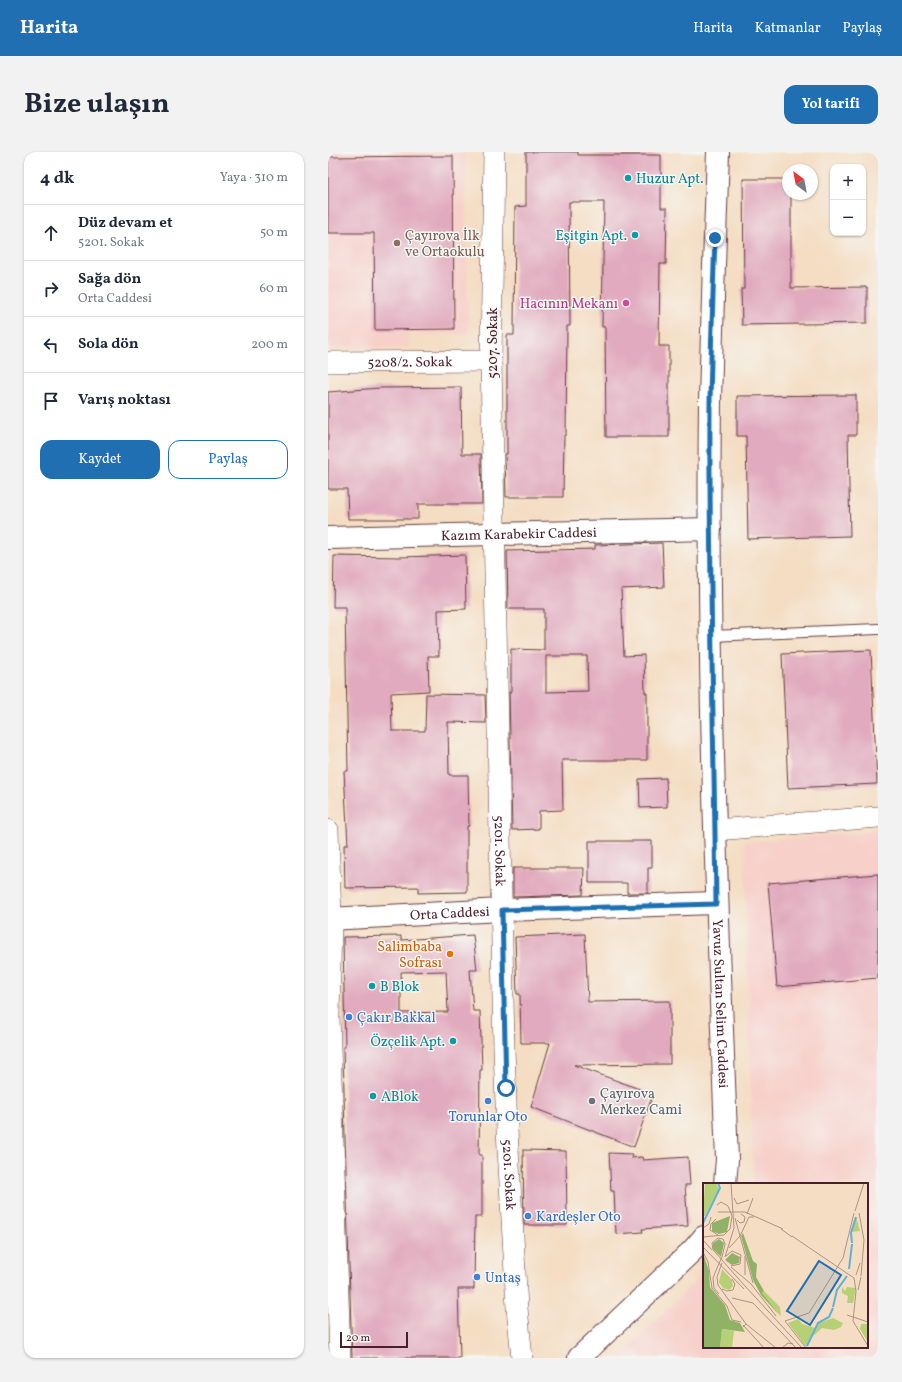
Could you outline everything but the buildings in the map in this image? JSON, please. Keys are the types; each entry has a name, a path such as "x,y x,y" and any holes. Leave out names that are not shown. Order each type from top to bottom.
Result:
{"main road":[{"name":"Yavuz Sultan Selim Caddesi","path":"718,152 710,400 710,529 716,904 727,1159 725,1183"},
{"name":"Kazım Karabekir Caddesi","path":"328,538 710,529"},
{"name":"Orta Caddesi","path":"329,919 502,910 716,904"},
{"path":"579,1358 693,1250 703,1238"}],"street":[{"name":"5207. Sokak","path":"494,152 491,361 495,535"},
{"name":"5208/2. Sokak","path":"328,362 491,361"},
{"name":"5201. Sokak","path":"495,535 504,1049 517,1308 522,1358"},
{"path":"715,830 878,817"},
{"path":"328,830 329,1016 340,1358"}],"lane":[{"path":"711,636 878,629"}],"shaded area":[{"name":"Çayırova İlk ve Ortaokulu","path":"465,152 468,334 408,334 408,348 328,347 328,153"},
{"path":"878,831 878,1358 619,1358 703,1273 703,1348 868,1348 868,1183 753,1183 745,842"}],"place":[{"name":"Huzur Apt.","path":"628,178"},
{"name":"Eşitgin Apt.","path":"635,235"},
{"name":"Çayırova İlk ve Ortaokulu","path":"397,243"},
{"name":"Hacının Mekanı","path":"626,303"},
{"name":"Salimbaba Sofrası","path":"450,954"},
{"name":"B Blok","path":"372,986"},
{"name":"Çakır Bakkal","path":"349,1017"},
{"name":"Özçelik Apt.","path":"453,1041"},
{"name":"ABlok","path":"373,1096"},
{"name":"Torunlar Oto","path":"488,1101"},
{"name":"Çayırova Merkez Cami","path":"592,1101"},
{"name":"Kardeşler Oto","path":"528,1216"},
{"name":"Untaş","path":"477,1277"}],"route":[{"path":"506,1088 502,910 716,904 710,529 710,400 715,238"}]}
